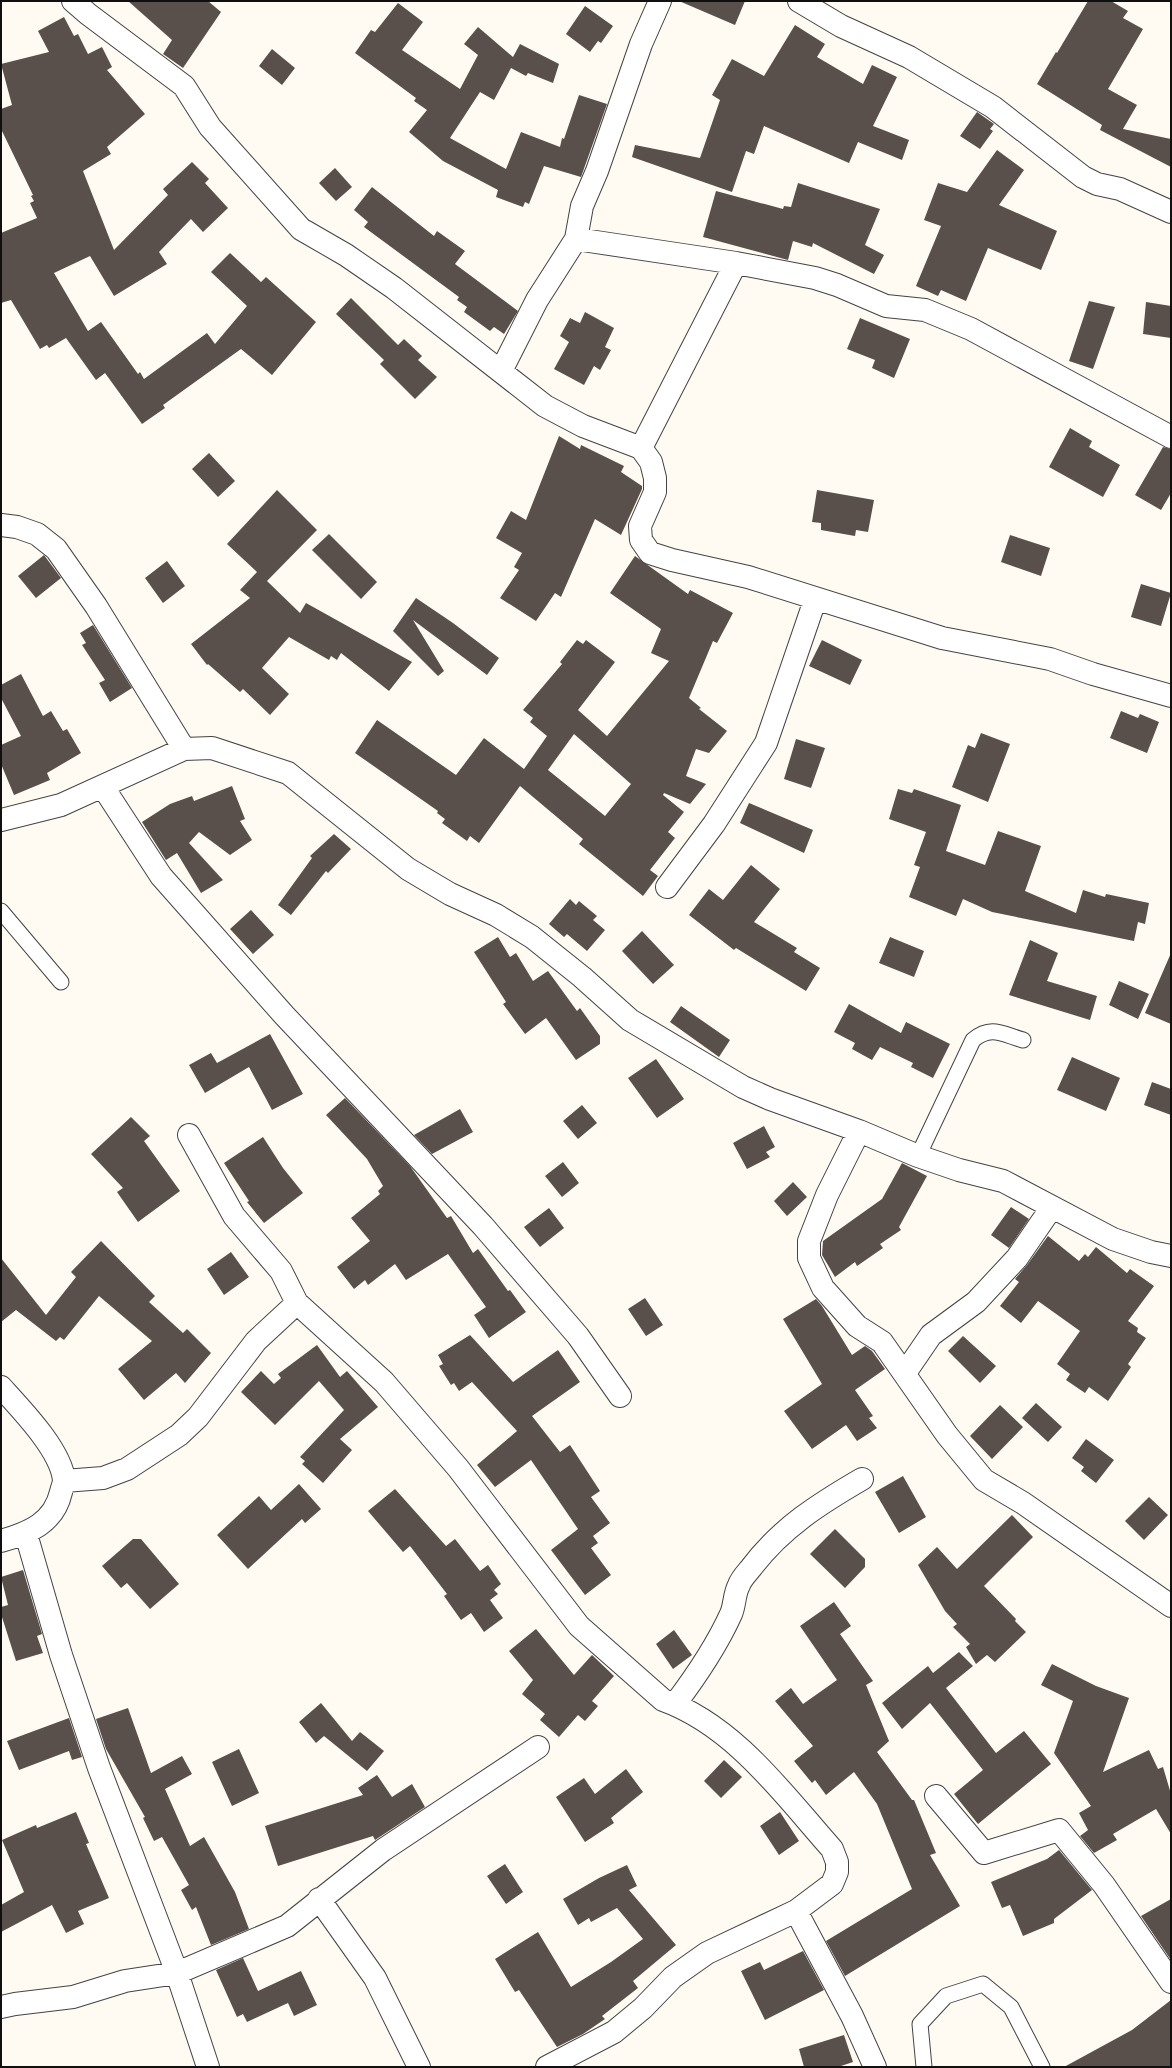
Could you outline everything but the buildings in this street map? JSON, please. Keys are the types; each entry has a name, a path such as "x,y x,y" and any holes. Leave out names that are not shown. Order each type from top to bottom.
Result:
{"street":[{"path":"73,1 88,14 184,86 210,127 301,229 346,255 394,288 462,342 501,370 545,406 583,426 641,448 651,462 655,478 655,492 640,526 641,540 650,553 672,560 748,577 815,600 942,638 1050,659 1093,674 1171,696"},
{"path":"501,370 537,300 576,239 582,206 597,171 641,44 660,1"},
{"path":"798,1 841,26 909,58 993,107 1083,177 1097,184 1120,189 1171,212"},
{"path":"576,239 736,263 815,278 837,285 886,306 925,310 971,329 1171,437"},
{"path":"641,448 736,263"},
{"path":"1,525 17,527 37,534 56,549 96,606 184,749"},
{"path":"667,887 714,824 766,743 815,600"},
{"path":"1,820 61,805 104,787 184,749 212,748 288,773 408,869 450,894 496,915 532,937 582,977 630,1020 743,1087 770,1099 859,1131 918,1156 959,1170 1003,1181 1113,1239 1150,1252 1171,1256"},
{"path":"104,787 161,876 284,1015 483,1226 578,1336 620,1396"},
{"path":"859,1131 827,1195 809,1241 809,1258 823,1288 857,1326 882,1342 947,1435 984,1480 1024,1503 1171,1606"},
{"path":"189,1135 234,1216 281,1271 297,1303 384,1382 458,1468 579,1626 663,1700 675,1704 710,1725 742,1749 832,1849 837,1862 837,1872 832,1884 796,1910 732,1939 707,1953 673,1977 643,2008 614,2032 547,2067"},
{"path":"905,1373 931,1335 976,1302 1017,1258 1052,1207"},
{"path":"64,1481 103,1478 127,1469 179,1435 198,1417 256,1341 297,1303"},
{"path":"1,1387 27,1415 56,1457 64,1481 58,1504 43,1522 26,1534 1,1541"},
{"path":"675,1704 699,1673 714,1649 732,1612 738,1585 756,1561 776,1538 820,1503 862,1479"},
{"path":"26,1534 61,1655 96,1760 177,1973 208,2067"},
{"path":"1,2008 15,2004 73,1997 125,1981 177,1973 286,1926 319,1898 383,1850 538,1747"},
{"path":"936,1796 984,1853 1059,1830 1104,1885 1171,1982"},
{"path":"319,1898 376,1978 419,2067"},
{"path":"796,1910 852,2016 875,2067"}],"lane":[{"path":"1,912 61,982"},
{"path":"918,1156 973,1040 980,1034 991,1030 1023,1040"},
{"path":"924,2067 920,2024 946,1996 983,1984 1011,2007 1042,2067"}]}
